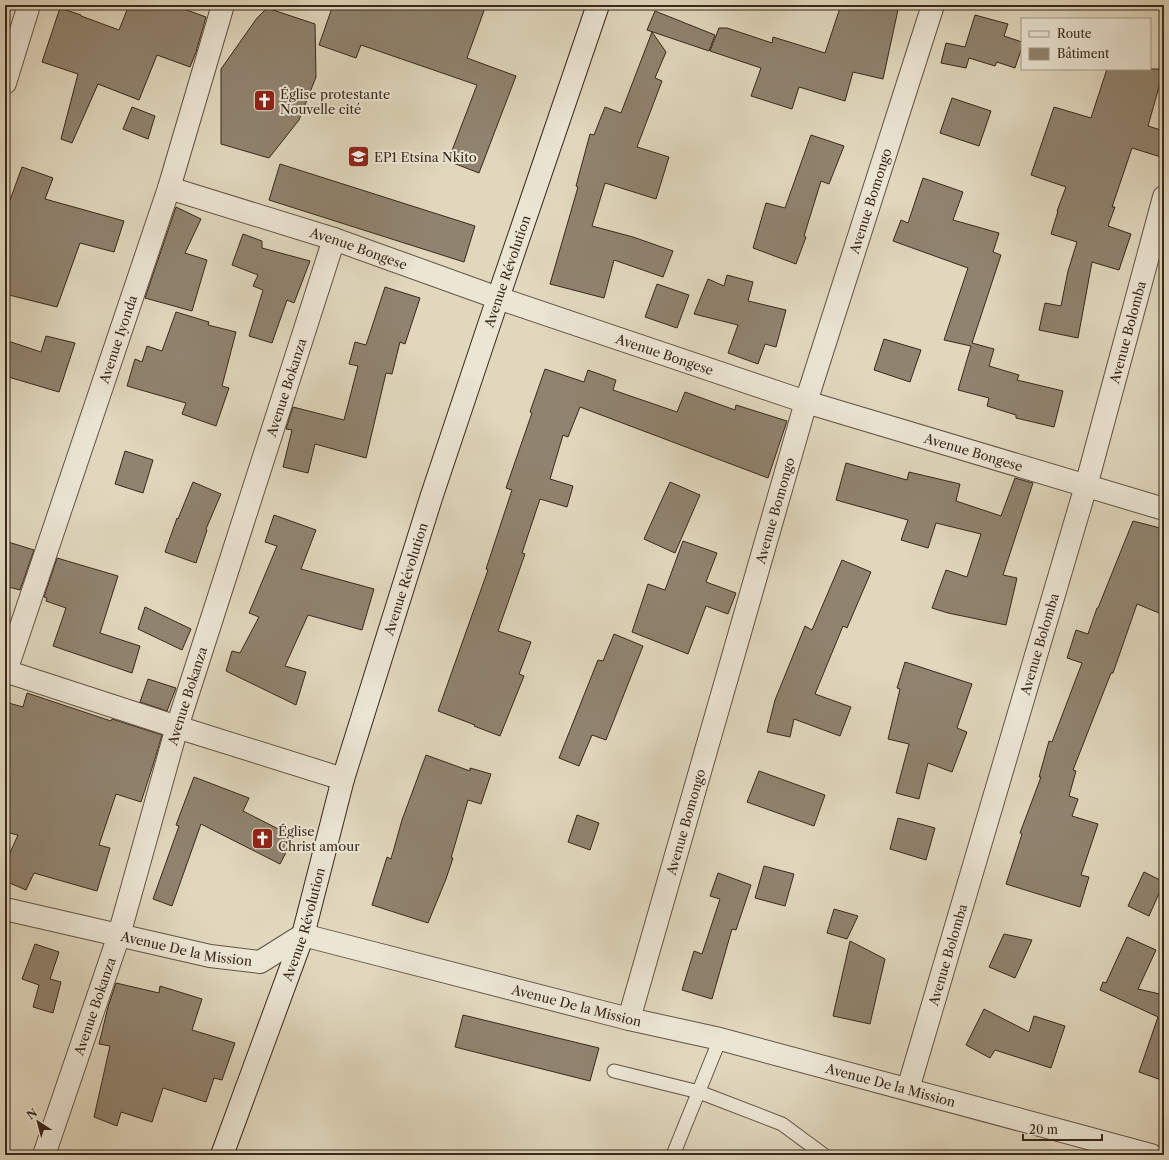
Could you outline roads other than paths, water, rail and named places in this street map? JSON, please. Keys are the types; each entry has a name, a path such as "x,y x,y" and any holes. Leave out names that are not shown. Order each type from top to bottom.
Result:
{"street":[{"path":"5,83 29,5"},
{"name":"Avenue Iyonda","path":"6,671 169,188 223,5"},
{"name":"Avenue Révolution","path":"222,1155 303,935 343,779 431,498 598,5"},
{"name":"Avenue Bomongo","path":"629,1019 806,402 933,5"},
{"name":"Avenue Bongese","path":"169,188 334,239 498,298 806,402 1164,509"},
{"name":"Avenue Bolomba","path":"908,1089 1086,486 1164,197"},
{"name":"Avenue Bokanza","path":"44,1155 119,935 177,727 334,239"},
{"path":"6,671 343,779"},
{"name":"Avenue De la Mission","path":"5,909 210,956 260,962 303,935 629,1019 720,1039 1151,1155"}],"lane":[{"path":"673,1155 720,1039"},
{"path":"614,1071 699,1092 782,1124 824,1155"}],"place":[{"name":"Église protestante Nouvelle cité","path":"264,101"},
{"name":"EP1 Etsina Nkito","path":"359,157"},
{"name":"Église Christ amour","path":"262,838"}]}
